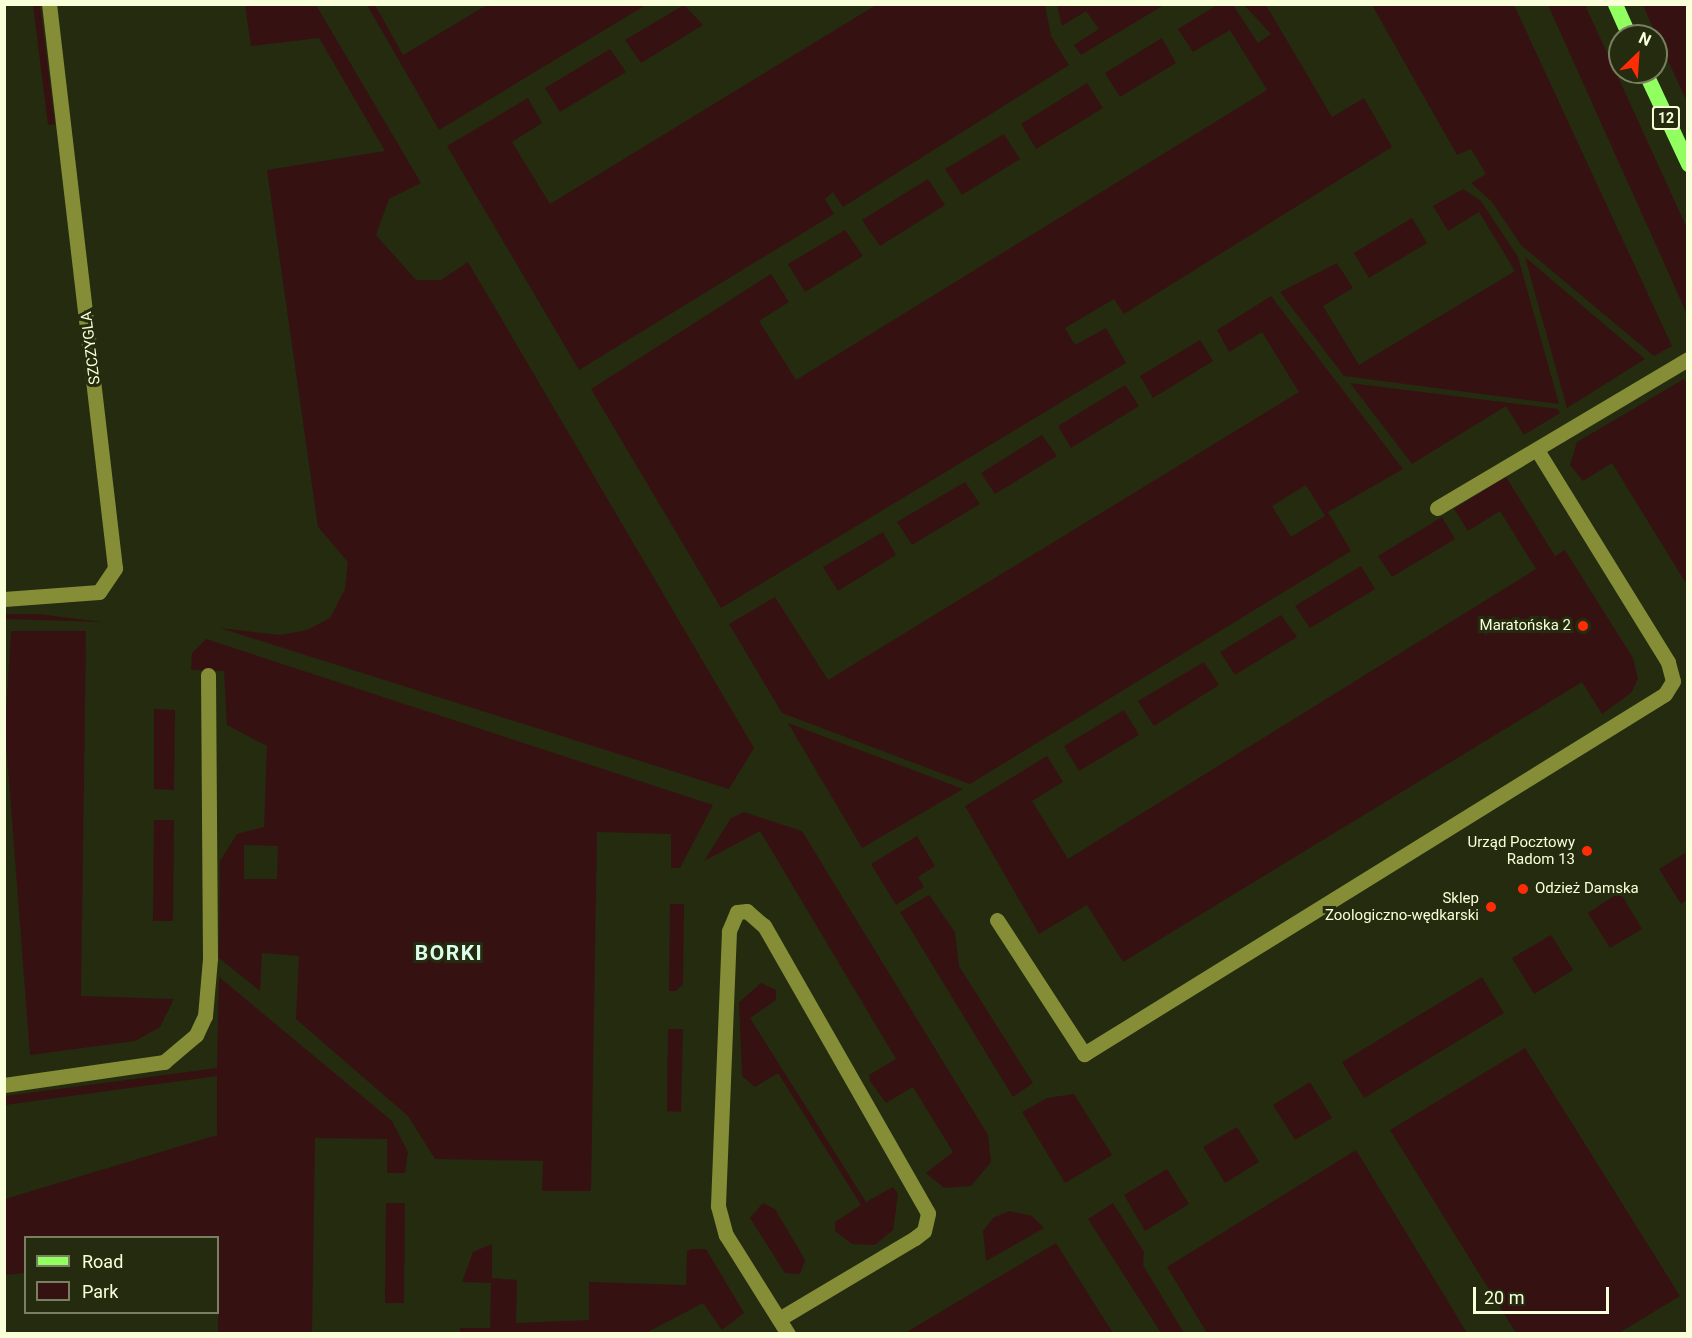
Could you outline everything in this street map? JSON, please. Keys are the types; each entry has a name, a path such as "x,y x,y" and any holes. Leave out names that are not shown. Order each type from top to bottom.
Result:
{"main road":[{"path":"1615,4 1624,24"},
{"name":"12","path":"1651,84 1688,164"}],"lane":[{"name":"SZCZYGLA","path":"4,599 99,592 115,568 49,4"},
{"path":"1437,508 1688,359"},
{"path":"997,920 1084,1054 1665,694 1673,681 1668,662 1537,450"},
{"path":"4,1085 164,1062 196,1035 205,1016 210,959 208,675"},
{"path":"779,1319 915,1238 924,1231 928,1212 764,926 747,911 737,912 729,931 718,1206 726,1234 788,1334"}],"green space":[{"path":"1057,4 1164,5 1081,55 1074,45 1099,29 1086,11 1062,26"},
{"path":"1219,4 1233,5 1258,43 1271,34 1244,5 1266,5 1332,117 1364,98 1392,147 1124,314 1114,299 1065,328 1075,345 1106,328 1126,363 721,608 591,389 771,274 789,302 759,321 796,380 1267,90 1230,30 1193,52 1178,29"},
{"path":"33,5 40,5 55,124 48,125"},
{"path":"245,5 316,5 421,183 389,199 376,235 416,280 441,280 468,262 754,748 729,789 220,628 281,635 307,630 330,618 345,589 348,562 318,527 267,170 385,151 319,38 251,46"},
{"path":"367,5 375,5 403,55 487,5 646,5 439,130"},
{"path":"684,5 703,25 641,63 625,40"},
{"path":"876,5 1045,5 1051,36 1069,65 843,207 833,192 825,199 834,214 579,370 447,146 528,98 542,123 512,142 550,204"},
{"path":"1372,5 1514,5 1672,346 1654,356 1521,245 1492,202 1471,183 1486,174 1471,149 1457,155"},
{"path":"1548,5 1585,5 1608,55 1608,84 1621,84 1687,228 1687,314"},
{"path":"1643,5 1686,5 1687,102 1668,61 1668,24 1651,24"},
{"path":"1162,38 1176,63 1120,97 1105,73"},
{"path":"610,49 626,72 560,112 545,88"},
{"path":"1087,83 1103,108 1036,149 1021,124"},
{"path":"1004,134 1020,159 962,195 945,169"},
{"path":"928,179 945,205 880,246 862,220"},
{"path":"1463,189 1481,201 1518,257 1559,404 1344,376 1280,292 1337,263 1353,288 1323,306 1359,365 1515,271 1479,212 1448,231 1433,206"},
{"path":"1412,218 1427,243 1369,278 1354,253"},
{"path":"845,230 863,256 805,292 788,264"},
{"path":"1525,257 1645,359 1567,408"},
{"path":"1271,296 1403,469 1328,512 1351,551 970,784 782,713 729,624 775,597 828,680 1299,392 1262,332 1229,352 1217,330","holes":["1306,485 1325,516 1291,537 1272,506"]},
{"path":"1200,340 1213,361 1153,398 1140,376"},
{"path":"1684,379 1688,387 1687,585 1612,463 1583,481 1570,465 1577,442"},
{"path":"1350,383 1558,409 1560,413 1524,435 1506,406 1412,464"},
{"path":"1125,385 1139,406 1071,448 1058,426"},
{"path":"1042,435 1057,456 995,494 981,473"},
{"path":"1506,477 1555,556 1565,550 1633,658 1638,679 1631,693 1602,714 1582,682 1123,962 1087,905 1039,934 965,806 1047,756 1063,782 1032,801 1068,859 1536,569 1500,511 1468,531 1454,509"},
{"path":"965,482 980,504 912,545 897,522"},
{"path":"1442,517 1455,539 1392,577 1378,556"},
{"path":"883,532 896,555 838,591 823,567"},
{"path":"1361,566 1375,589 1310,628 1295,606"},
{"path":"4,614 38,614 102,622 5,619"},
{"path":"1281,615 1297,637 1235,675 1220,652"},
{"path":"11,631 86,631 81,996 174,999 160,1027 135,1041 30,1055 5,729"},
{"path":"206,639 713,805 680,868 671,868 671,834 597,832 591,1191 542,1191 543,1161 435,1159 408,1116 296,1019 299,956 262,953 260,991 219,958 220,861 237,834 264,827 267,746 227,725 224,671 191,670 192,653","holes":["244,845 278,846 277,879 244,879"]},
{"path":"1204,662 1219,685 1154,726 1138,701"},
{"path":"154,709 175,710 174,790 154,789"},
{"path":"1124,710 1139,735 1079,771 1064,746"},
{"path":"788,723 963,789 862,848"},
{"path":"744,812 802,831 988,1135 991,1162 971,1186 944,1188 926,1173 953,1152 913,1087 886,1103 870,1081 869,1075 896,1059 760,831 704,861 731,818"},
{"path":"154,820 174,820 173,921 153,921"},
{"path":"917,836 935,866 918,877 924,887 896,905 871,864"},
{"path":"1687,852 1687,900 1681,904 1659,869"},
{"path":"1620,892 1642,929 1610,948 1588,913"},
{"path":"929,895 955,932 959,966 1033,1083 1013,1097 900,912"},
{"path":"670,904 684,904 683,984 676,991 669,991"},
{"path":"1551,935 1573,970 1534,994 1512,958"},
{"path":"219,977 392,1121 408,1152 405,1173 387,1173 387,1139 315,1138 312,1333 218,1333 219,1236 24,1236 24,1273 5,1275 5,1199 217,1135 217,1076 5,1105 5,1096 217,1068"},
{"path":"1482,977 1504,1013 1364,1098 1342,1062"},
{"path":"761,983 776,990 776,1000 750,1018 866,1202 893,1187 898,1194 893,1230 875,1245 852,1244 835,1231 835,1222 861,1205 778,1073 755,1087 742,1076 739,1002"},
{"path":"668,1029 683,1029 681,1112 667,1111"},
{"path":"1525,1048 1680,1296 1619,1333 1516,1333 1390,1130"},
{"path":"1310,1082 1332,1118 1295,1140 1273,1105"},
{"path":"1074,1094 1112,1155 1065,1183 1022,1112 1047,1098"},
{"path":"1237,1127 1259,1162 1225,1183 1203,1147"},
{"path":"1356,1150 1467,1333 1207,1333 1167,1267"},
{"path":"1167,1169 1189,1204 1145,1231 1124,1195"},
{"path":"386,1203 405,1203 404,1303 385,1303"},
{"path":"763,1203 775,1209 805,1260 800,1274 785,1273 750,1218"},
{"path":"1113,1203 1144,1252 1143,1265 1184,1333 1161,1333 1088,1219"},
{"path":"1009,1211 1032,1216 1044,1228 986,1261 983,1231 993,1218"},
{"path":"1056,1243 1113,1333 905,1333"},
{"path":"492,1244 492,1278 517,1280 516,1323 589,1320 589,1282 686,1285 687,1251 692,1249 706,1249 744,1313 722,1330 703,1303 646,1333 460,1333 460,1328 490,1328 491,1283 462,1282 473,1252"}],"place":[{"name":"Maratońska 2","path":"1583,626"},
{"name":"Urząd Pocztowy Radom 13","path":"1587,851"},
{"name":"Odzież Damska","path":"1523,889"},
{"name":"Sklep Zoologiczno-wędkarski","path":"1491,907"}],"district":[{"name":"BORKI","path":"449,953"}]}
